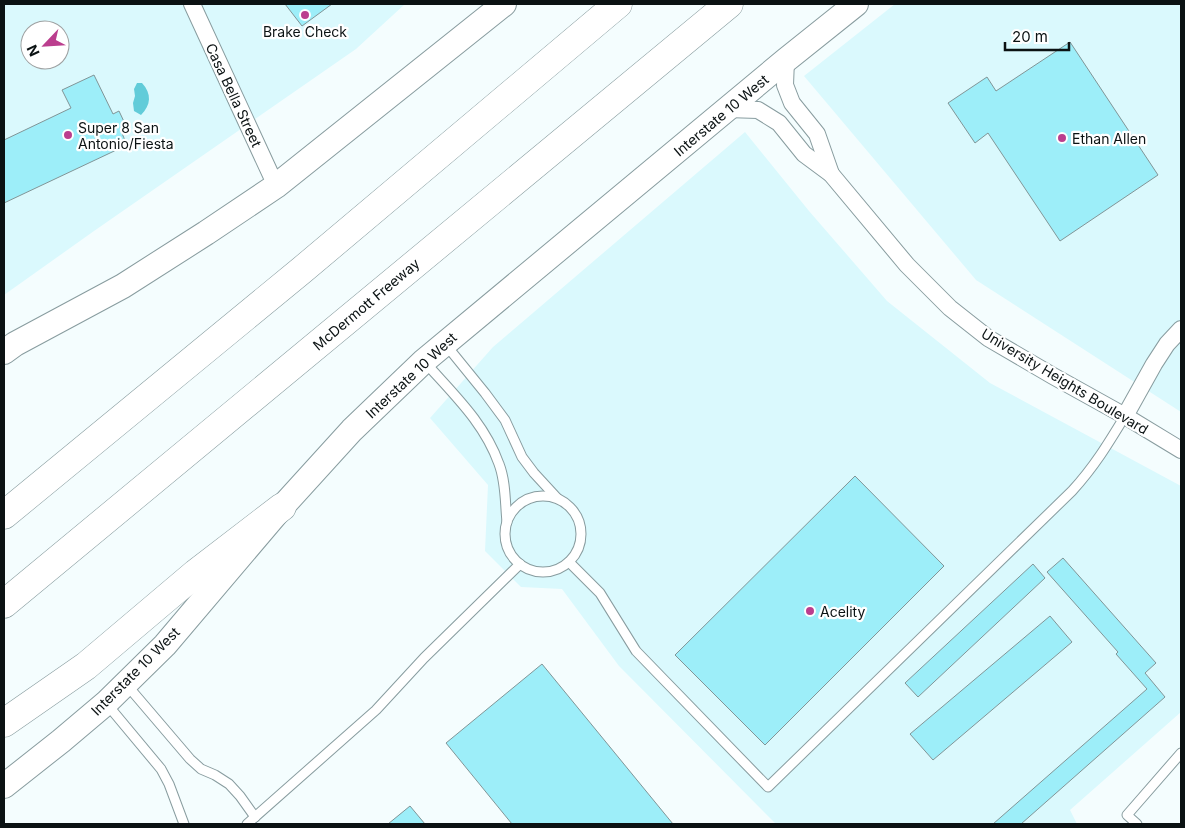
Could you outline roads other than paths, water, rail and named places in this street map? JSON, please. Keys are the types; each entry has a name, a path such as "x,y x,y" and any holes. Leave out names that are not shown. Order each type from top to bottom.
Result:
{"highway":[{"path":"4,515 302,270 618,4"},
{"name":"McDermott Freeway","path":"4,604 729,4"},
{"path":"4,723 86,666 196,573 282,507"}],"main road":[{"path":"4,352 15,344 122,286 206,234 276,186 504,4"},
{"name":"Interstate 10 West","path":"4,786 106,703 165,645 282,507 352,430 424,361 856,4"}],"street":[{"name":"Casa Bella Street","path":"192,4 276,186"},
{"name":"University Heights Boulevard","path":"786,60 785,85 792,103 817,134 831,174"},
{"name":"University Heights Boulevard","path":"727,109 758,110 779,123 804,154 831,174 906,265 950,308 988,338 1181,450"},
{"path":"1125,416 1154,364 1167,344 1181,329"}],"lane":[{"path":"445,343 505,420 522,457 557,498"},
{"path":"424,361 473,416 489,441 500,466 507,522 505,538 510,552 520,564 532,570 545,572 558,569 569,562 576,553 580,543 579,521 574,511 567,503 557,498 542,495 527,499 514,508 507,522"},
{"path":"569,562 600,593 636,651 768,787 1072,491 1102,454 1125,416"},
{"path":"246,824 376,710 424,658 520,564"},
{"path":"126,683 190,759 228,784 240,796 255,817"},
{"path":"106,703 161,769 169,784 184,824"},
{"path":"1137,824 1127,815 1181,753"}],"water":[{"path":"137,83 142,83 149,95 147,107 141,115 134,111 133,103 134,89"}],"place":[{"name":"Brake Check","path":"305,15"},
{"name":"Super 8 San Antonio/Fiesta","path":"68,135"},
{"name":"Ethan Allen","path":"1062,138"},
{"name":"Acelity","path":"810,611"}]}
